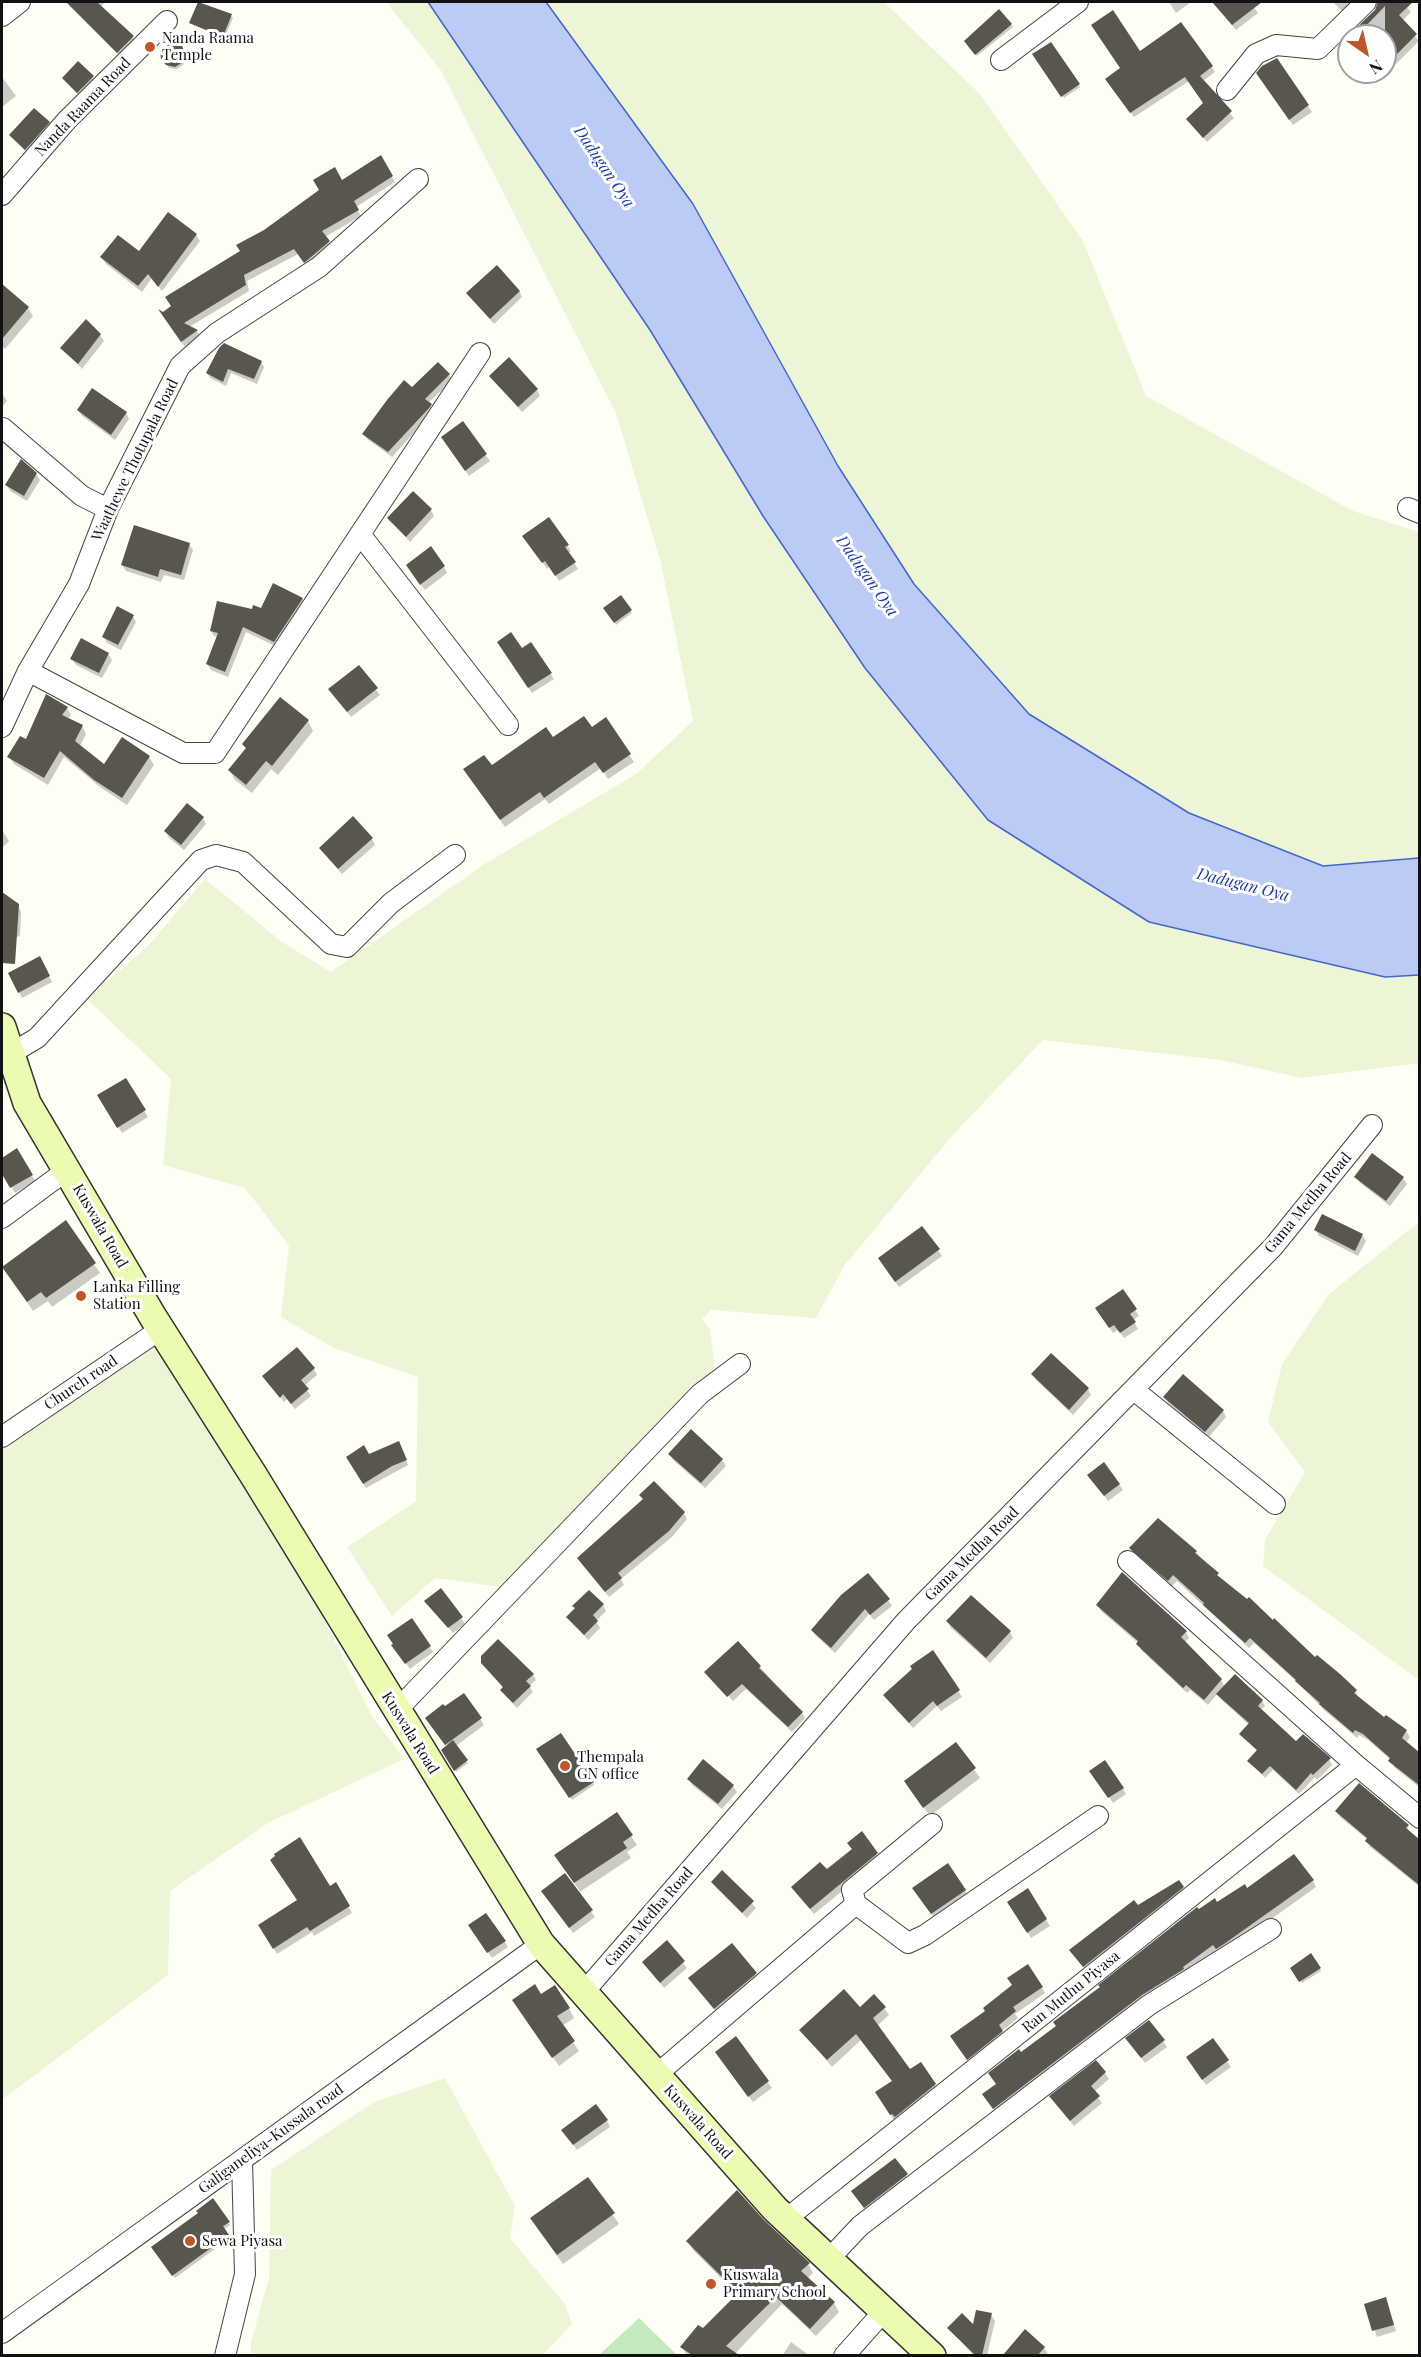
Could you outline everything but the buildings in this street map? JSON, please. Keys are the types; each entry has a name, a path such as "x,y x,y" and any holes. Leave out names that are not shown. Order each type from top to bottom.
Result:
{"street":[{"path":"2,16 20,2"},
{"path":"1001,60 1077,2"},
{"path":"1227,90 1256,54 1276,45 1318,49 1366,2"},
{"name":"Nanda Raama Road","path":"2,195 67,120 167,21"},
{"name":"Waathewe Thotupala Road","path":"2,727 28,671 79,584 108,509 180,366 217,333 319,267 418,179"},
{"path":"28,671 183,753 215,753 480,353"},
{"path":"3,428 82,496 108,509"},
{"path":"360,534 508,725"},
{"path":"10,1054 37,1038 201,860 216,855 243,862 331,944 346,947 391,903 455,855"},
{"name":"Kuswala Road","path":"2,1027 27,1103 161,1329 254,1476 396,1711 541,1944 786,2219 932,2355"},
{"name":"Gama Medha Road","path":"583,1993 906,1621 1273,1247 1372,1125"},
{"path":"2,1218 67,1170"},
{"name":"Church road","path":"2,1437 161,1329"},
{"path":"396,1711 700,1394 740,1364"},
{"path":"1134,1390 1275,1504"},
{"path":"1128,1561 1356,1765 1419,1818"},
{"name":"Ran Muthu Piyasa","path":"786,2219 1356,1765"},
{"path":"932,1824 852,1890 856,1904 908,1943 925,1935 1098,1816"},
{"path":"656,2075 856,1904"},
{"path":"829,2259 860,2226 1149,2005 1271,1929"},
{"name":"Galiganeliya-Kussala road","path":"2,2333 541,1944"},
{"path":"225,2355 244,2274 242,2160"},
{"path":"844,2355 884,2311"}],"green space":[{"path":"386,2 884,2 980,94 1083,241 1146,396 1353,511 1419,532 1419,1063 1302,1078 1220,1060 1043,1040 951,1137 844,1266 816,1318 711,1310 702,1319 710,1329 715,1369 529,1563 501,1587 435,1578 392,1616 347,1547 416,1501 418,1377 334,1348 281,1317 289,1246 245,1188 163,1165 171,1079 87,999 149,945 205,879 282,942 331,972 483,865 636,774 693,721 661,563 616,413 440,69"},
{"path":"1419,1222 1419,1680 1263,1566 1265,1540 1305,1472 1268,1422 1282,1364 1328,1295"},
{"path":"154,1344 305,1581 372,1716 404,1759 268,1823 170,1891 168,1975 2,2100 2,1447"},
{"path":"445,2078 515,2206 510,2238 565,2304 572,2324 543,2355 251,2355 251,2342 269,2278 271,2170 374,2102"},
{"path":"639,2318 677,2355 599,2355"}],"water":[{"name":"Dadugan Oya","path":"428,2 546,2 693,204 838,466 914,584 1029,714 1189,813 1323,866 1419,858 1419,975 1385,977 1149,922 988,820 865,668 763,516 650,330"}],"place":[{"name":"Nanda Raama Temple","path":"150,47"},
{"name":"Lanka Filling Station","path":"81,1296"},
{"name":"Thempala GN office","path":"565,1766"},
{"name":"Sewa Piyasa","path":"190,2241"},
{"name":"Kuswala Primary School","path":"711,2284"}]}
